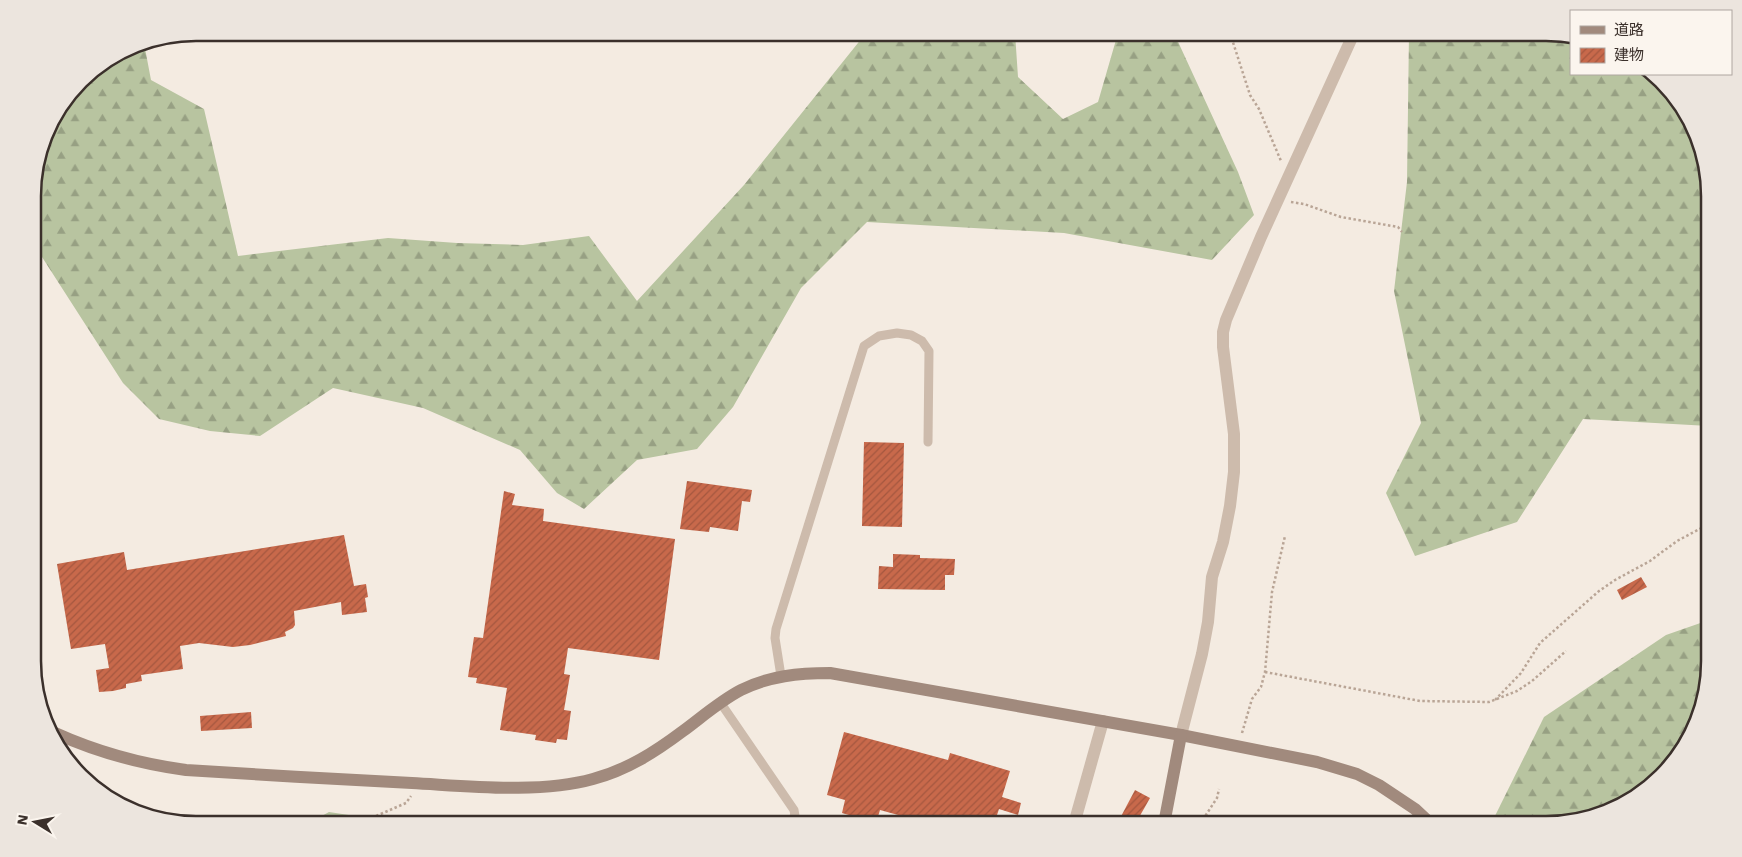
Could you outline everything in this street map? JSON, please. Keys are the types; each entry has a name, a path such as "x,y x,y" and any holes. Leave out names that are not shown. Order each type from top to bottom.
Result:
{"street":[{"path":"1166,815 1181,735 1202,654 1208,622 1212,577 1226,524 1234,472 1234,434 1223,347 1223,332 1277,200 1350,41"},
{"path":"61,736 86,747 165,767 412,783 542,787 572,784 594,779 637,762 660,748 720,702 742,690 782,676 812,673 846,675 1181,735 1317,762 1357,774 1399,798 1421,815"},
{"path":"1077,815 1104,721"}],"lane":[{"path":"782,676 775,638 776,629 864,346 879,336 897,333 911,336 922,341 929,351 928,442"},
{"path":"720,702 794,810 795,816"}],"path":[{"path":"1233,41 1250,95 1259,109 1288,176"},
{"path":"1277,200 1304,204 1341,217 1398,227 1402,232"},
{"path":"1494,701 1521,673 1540,643 1599,591 1650,561 1677,541 1701,528"},
{"path":"1238,746 1252,699 1261,687 1265,672 1272,592 1285,536"},
{"path":"1265,672 1420,701 1488,702 1517,691 1532,681 1566,651"},
{"path":"376,816 406,803 412,795 412,783"},
{"path":"1206,815 1217,798 1219,789"}],"green space":[{"path":"1016,41 1018,77 1063,119 1098,102 1116,41 1178,41 1238,172 1254,215 1212,260 1064,233 867,222 801,288 733,407 697,449 637,460 584,509 557,493 520,450 423,408 333,388 260,436 210,431 159,419 123,383 42,257 42,186 44,166 49,146 57,128 73,102 94,80 110,67 145,49 151,80 204,109 238,256 388,238 523,245 589,236 637,301 744,185 859,42"},
{"path":"1409,41 1546,41 1570,43 1570,75 1642,75 1669,102 1680,119 1689,137 1699,176 1701,196 1701,426 1583,419 1517,522 1415,556 1386,493 1421,423 1394,291 1407,182"},
{"path":"1701,623 1701,661 1693,711 1675,747 1662,763 1632,790 1596,808 1556,815 1495,815 1544,717 1666,635"},
{"path":"329,812 355,816 322,816"}],"building":[{"path":"864,442 904,443 902,527 862,526"},
{"path":"687,481 752,490 750,502 742,501 738,531 710,527 709,532 680,529"},
{"path":"504,491 515,494 512,505 544,509 543,521 675,539 659,660 568,648 564,674 570,675 564,710 571,711 567,740 557,739 556,743 535,740 536,735 500,730 507,688 476,683 477,678 468,677 474,637 483,638"},
{"path":"344,535 354,586 366,584 368,597 365,598 367,612 342,615 341,602 294,611 295,625 285,632 286,636 233,647 199,643 180,646 183,669 141,675 142,681 126,684 126,688 113,691 99,692 96,670 109,668 105,644 71,649 57,564 124,552 127,570"},
{"path":"893,554 920,555 920,558 955,559 954,575 945,575 945,590 878,589 879,566 893,567"},
{"path":"1641,577 1647,587 1622,600 1617,590"},
{"path":"251,712 252,728 201,731 200,716"},
{"path":"844,732 948,760 950,753 1010,771 1002,797 1021,803 1018,815 999,809 997,815 900,815 880,810 878,815 851,816 842,813 845,800 827,795"},
{"path":"1135,790 1150,798 1140,815 1122,815"}]}
